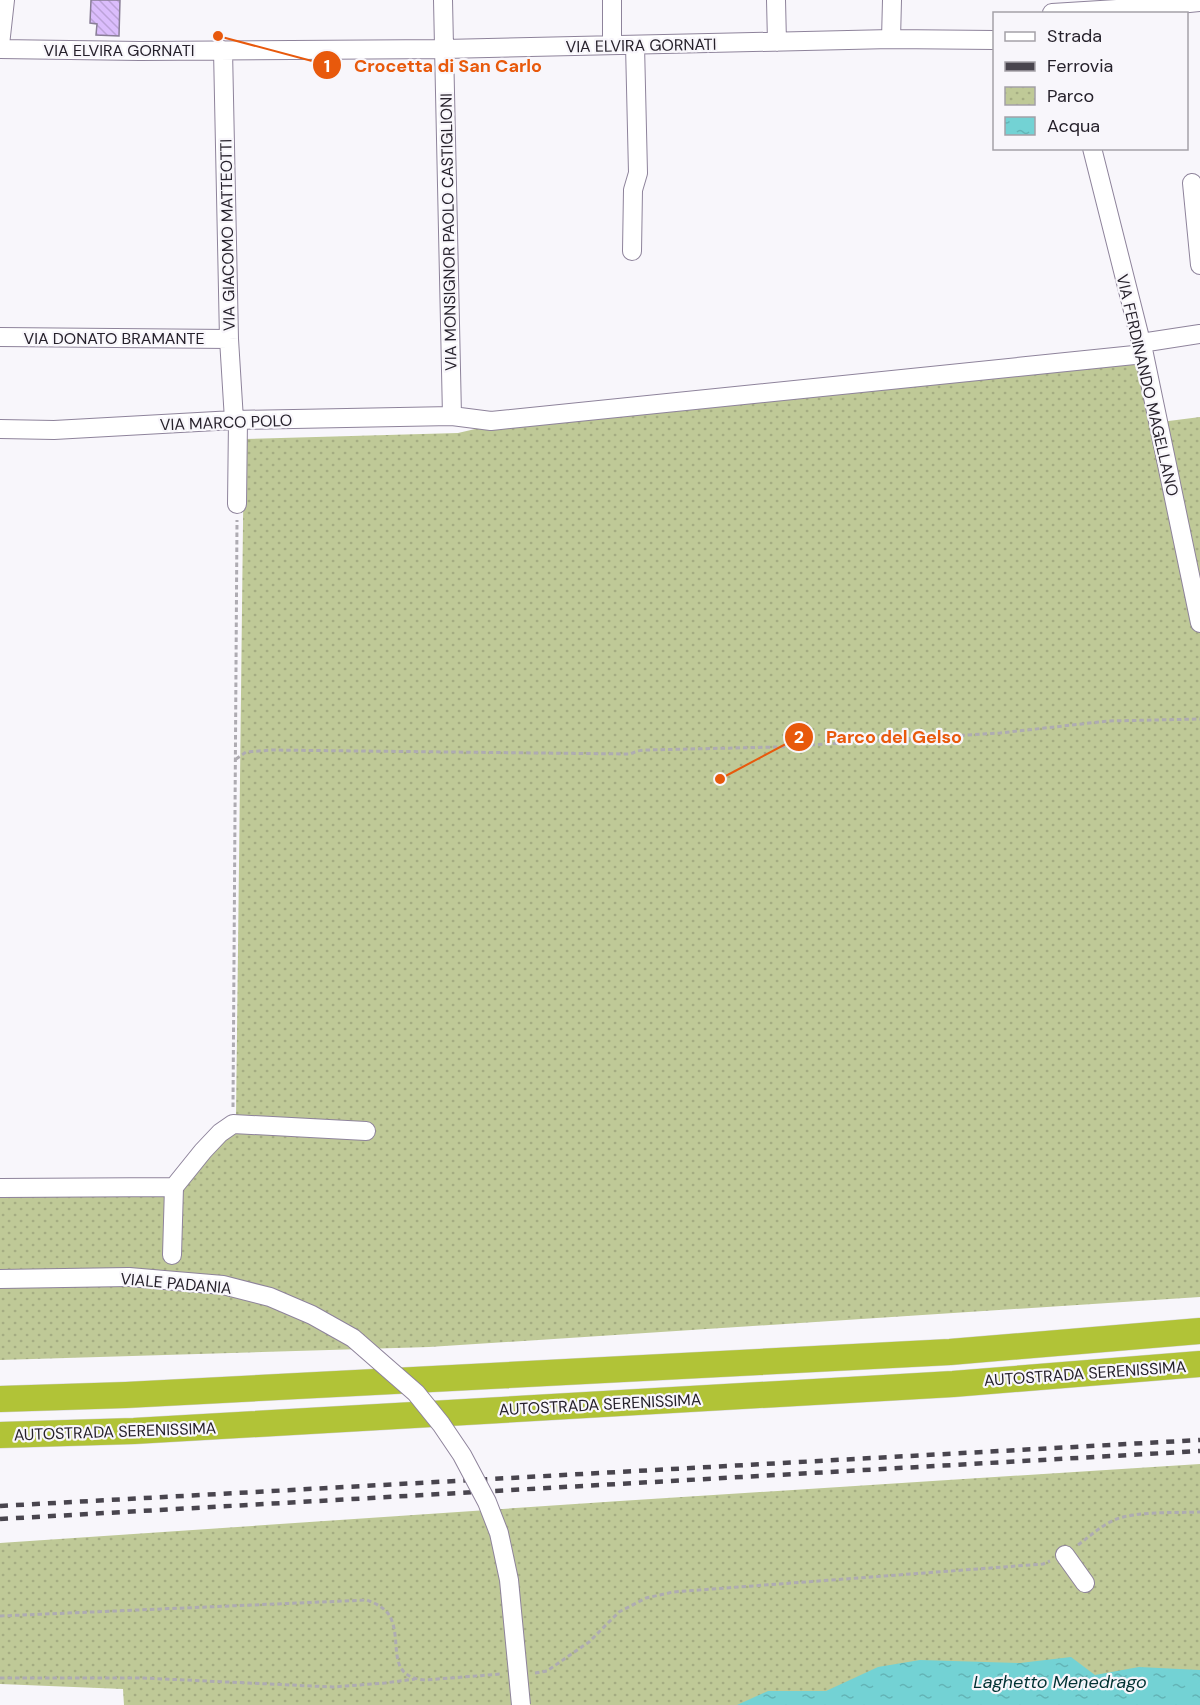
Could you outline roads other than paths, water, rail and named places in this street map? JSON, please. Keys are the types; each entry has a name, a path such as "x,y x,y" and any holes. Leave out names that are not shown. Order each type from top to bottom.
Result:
{"highway":[{"name":"AUTOSTRADA SERENISSIMA","path":"0,1399 126,1395 938,1352 1200,1332"},
{"name":"AUTOSTRADA SERENISSIMA","path":"0,1435 146,1431 930,1385 1200,1364"}],"street":[{"path":"0,47 5,0"},
{"name":"VIA MONSIGNOR PAOLO CASTIGLIONI","path":"443,0 452,416"},
{"path":"612,0 612,45"},
{"path":"776,0 777,42"},
{"path":"891,39 892,0"},
{"path":"1063,12 1200,2"},
{"name":"VIA ELVIRA GORNATI","path":"0,47 140,51 444,49 891,39 993,40"},
{"path":"632,250 633,190 638,173 635,45"},
{"name":"VIA GIACOMO MATTEOTTI","path":"223,50 229,339 236,420 237,504"},
{"name":"VIA FERDINANDO MAGELLANO","path":"1092,150 1142,349 1200,624"},
{"path":"1192,183 1200,265"},
{"name":"VIA MARCO POLO","path":"0,429 54,430 236,420 452,416 491,421 1142,349 1200,334"},
{"name":"VIA DONATO BRAMANTE","path":"0,337 229,339"},
{"path":"172,1254 174,1187 203,1151 220,1133 233,1124 366,1131"},
{"path":"0,1188 174,1187"},
{"name":"VIALE PADANIA","path":"0,1279 129,1277 223,1285 270,1296 312,1315 353,1338 416,1393 462,1455 487,1502 499,1533 509,1580 521,1705"},
{"path":"1065,1555 1085,1583"}],"water":[{"name":"Laghetto Menedrago","path":"1071,1657 1095,1675 1139,1667 1200,1670 1200,1705 737,1705 768,1691 826,1691 878,1667 920,1660 1020,1663"}],"railway":[{"path":"0,1506 1200,1440"},
{"path":"0,1519 1200,1451"}],"place":[{"name":"Crocetta di San Carlo","path":"218,36"},
{"name":"Parco del Gelso","path":"720,779"}]}
